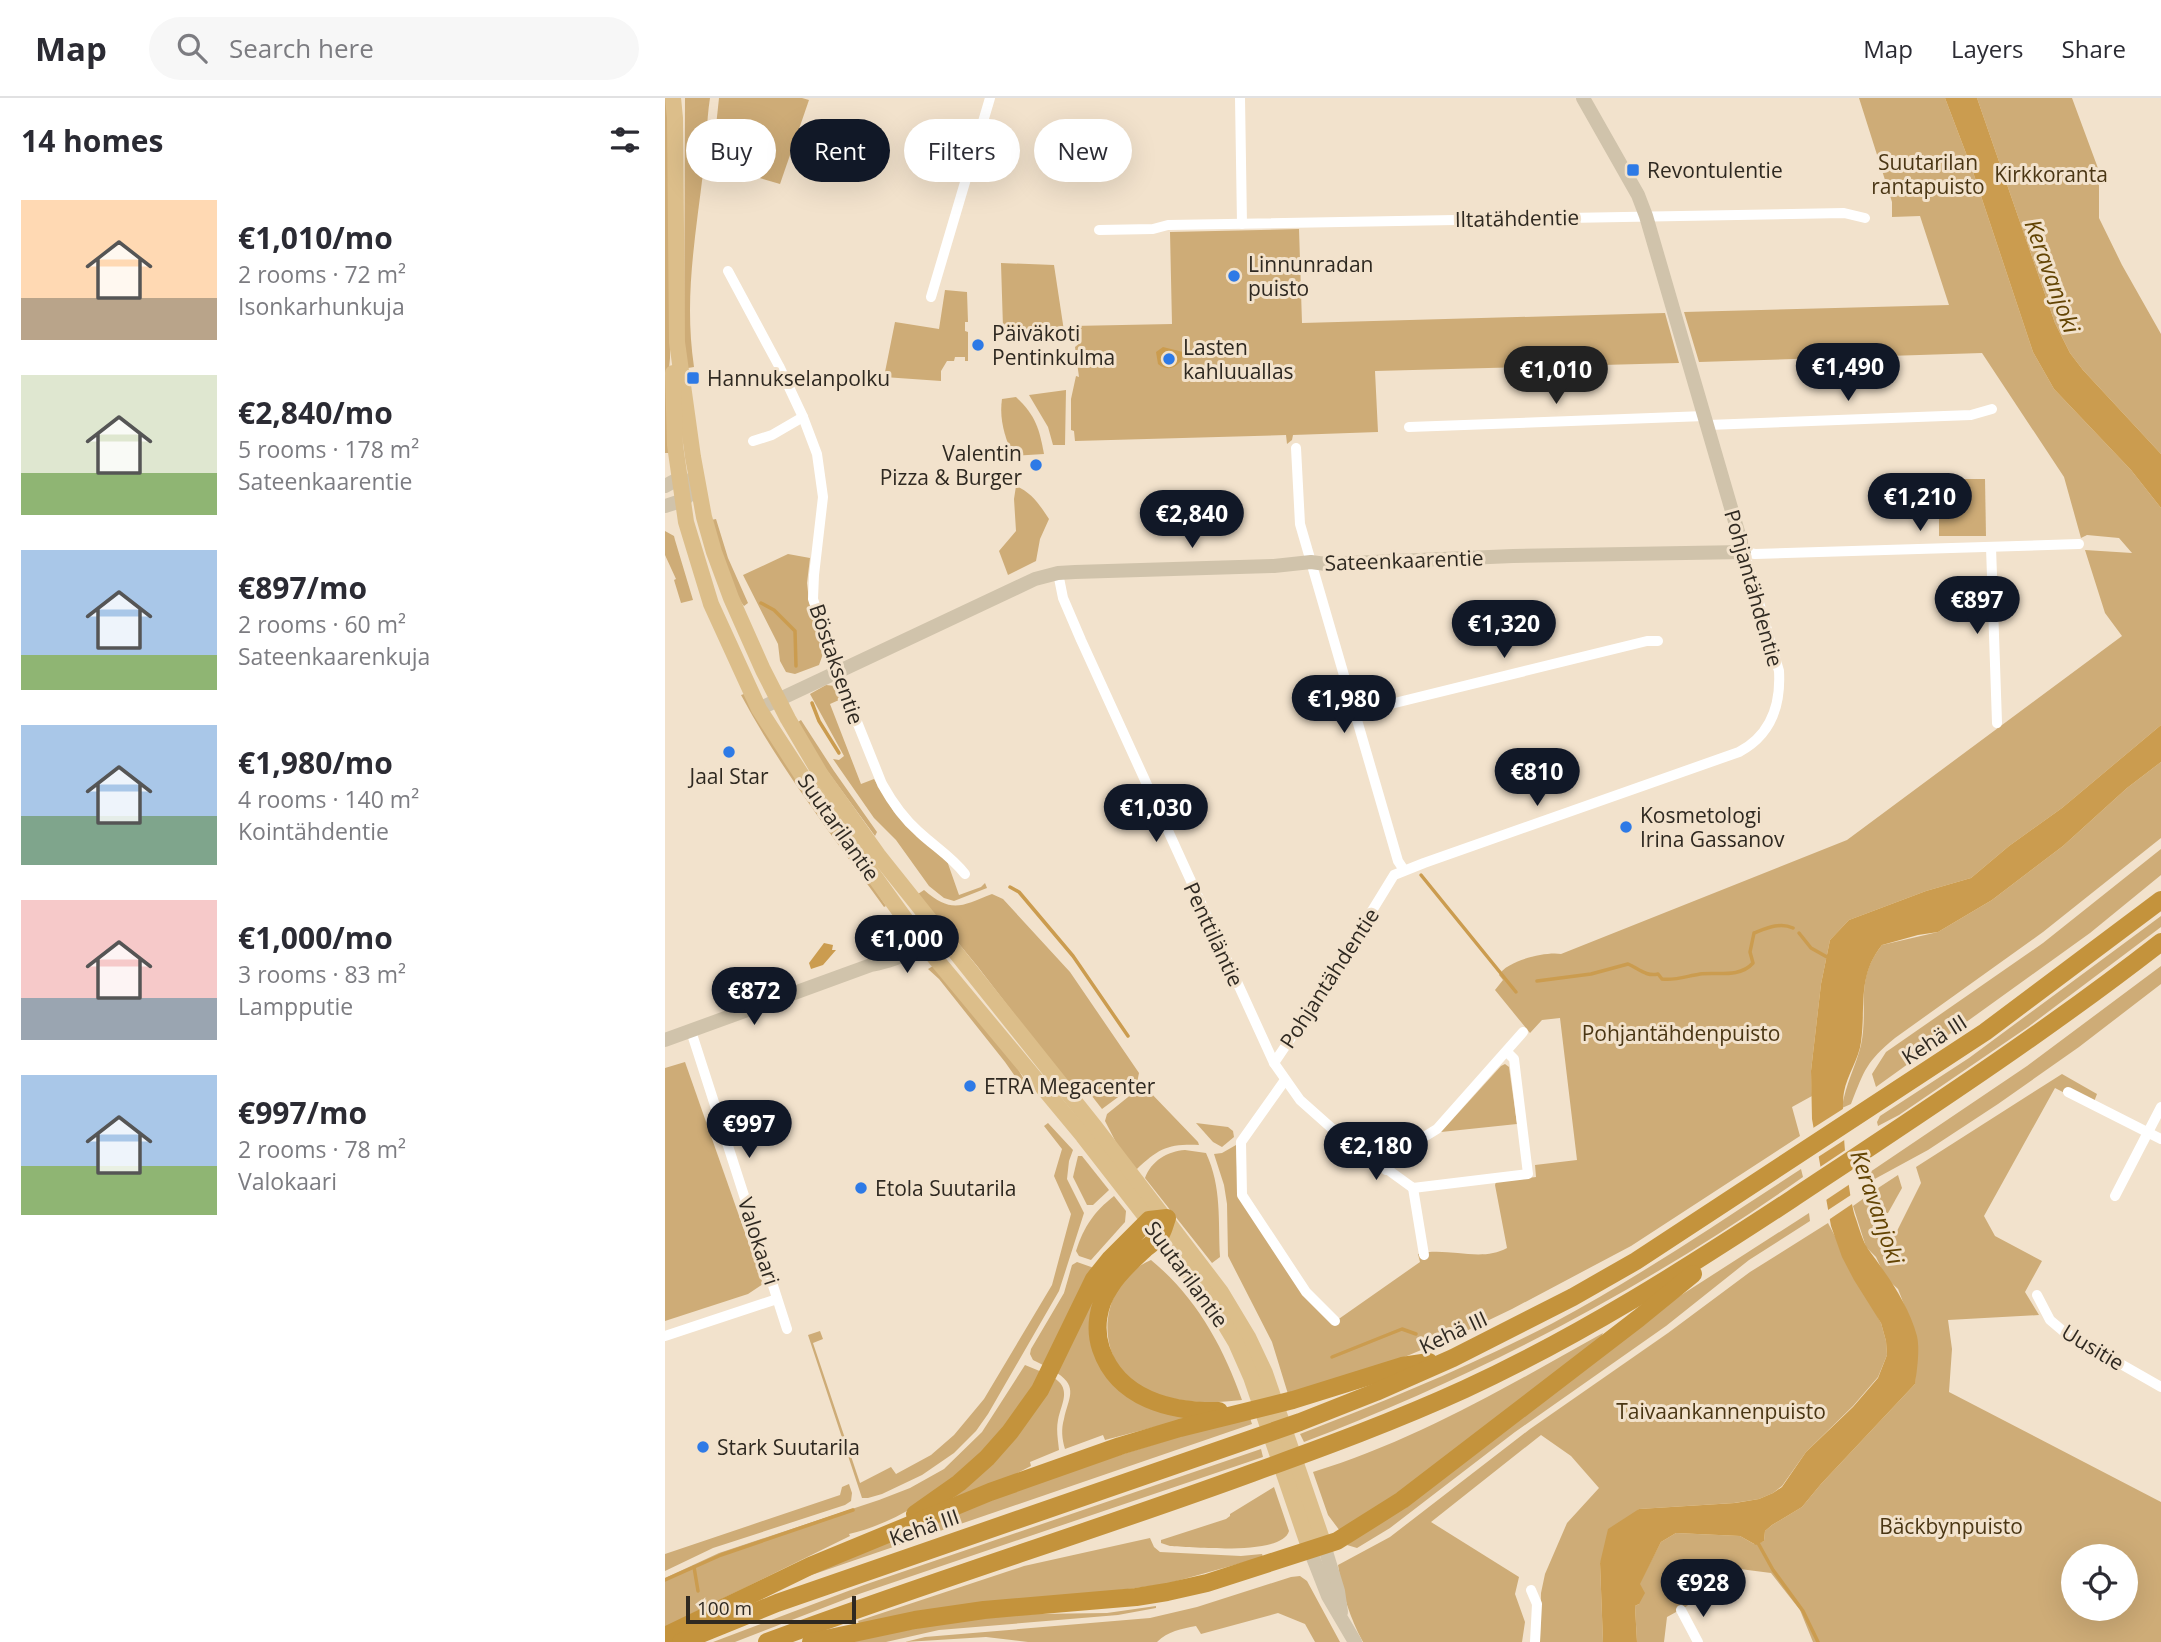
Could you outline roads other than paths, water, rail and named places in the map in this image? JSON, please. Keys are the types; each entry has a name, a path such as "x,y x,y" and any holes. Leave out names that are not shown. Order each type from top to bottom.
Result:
{"highway":[{"name":"Kehä III","path":"681,1642 778,1602 1300,1422 1453,1358 1562,1304 1636,1261 1985,1032 2161,900"},
{"path":"767,1642 898,1594 1192,1495 1377,1428 1467,1389 1548,1348 1651,1290 1753,1226 2080,1003 2161,942"},
{"path":"1159,1224 1118,1277 1101,1305 1097,1330 1107,1365 1133,1393 1167,1406 1204,1411 1254,1410"},
{"path":"892,1531 959,1483 987,1458 1010,1432 1040,1390 1094,1279 1110,1259 1159,1224"},
{"path":"811,1642 915,1620 1167,1592 1207,1583 1317,1548 1350,1534 1402,1500 1639,1318 1753,1226"},
{"path":"665,1636 799,1571 892,1531 990,1492 1120,1446 1180,1428 1293,1401 1402,1366 1453,1358"}],"main road":[{"name":"Suutarilantie","path":"675,98 677,342 706,528 731,598 777,699 821,775 909,896 931,921 1159,1224"},
{"name":"Suutarilantie","path":"677,342 673,372 675,445 672,482 684,500 686,522 711,604 759,709 805,780 921,941 1159,1224 1221,1292 1248,1337 1258,1375 1317,1548"}],"street":[{"path":"932,297 990,98"},
{"path":"1240,98 1242,224"},
{"name":"Pohjantähdentie","path":"1274,1063 1331,978 1394,875 1739,752 1767,730 1777,704 1779,671 1646,216 1638,195 1583,98"},
{"name":"Iltatähdentie","path":"1099,230 1153,229 1168,225 1646,216 1844,213 1865,218"},
{"name":"Böstaksentie","path":"728,271 779,366 817,454 823,483 823,512 813,599 837,672 889,797 920,833 955,861 965,874"},
{"path":"1409,427 1971,415 1992,409"},
{"path":"753,441 772,435 803,417"},
{"path":"1296,448 1300,524 1398,861 1404,870"},
{"path":"672,482 698,486"},
{"path":"665,506 684,500 698,486"},
{"name":"Sateenkaarentie","path":"759,709 1035,579 1058,573 1743,547 1755,554 2079,544"},
{"path":"1990,547 1997,723"},
{"name":"Penttiläntie","path":"1058,573 1063,598 1085,649 1274,1063 1300,1100 1336,1132 1413,1188"},
{"path":"1354,713 1633,644 1658,641"},
{"path":"871,965 911,927 931,921"},
{"path":"665,1040 871,965 898,960 921,941 931,921"},
{"name":"Valokaari","path":"665,1336 777,1299 691,1031"},
{"path":"1386,1170 1406,1148 1437,1129 1523,1032"},
{"path":"1424,1255 1413,1188 1528,1174 1514,1059 1507,1052"},
{"path":"1285,1080 1241,1142 1241,1187 1243,1195 1306,1292 1335,1321"},
{"path":"2068,1091 2161,1139"},
{"path":"2115,1196 2161,1107"},
{"name":"Uusitie","path":"2036,1295 2050,1320 2063,1331 2161,1387"},
{"path":"777,1299 787,1329"},
{"name":"Suutarilantie","path":"1317,1548 1324,1589 1355,1642"},
{"path":"1531,1590 1537,1604 1535,1642"},
{"path":"1681,1610 1698,1642"}],"waterway":[{"path":"761,603 774,610 795,631 796,666"},
{"path":"812,703 819,721 839,753"},
{"path":"1421,875 1516,992"},
{"path":"1010,887 1019,892 1073,956 1128,1036"},
{"path":"1537,981 1591,974 1628,964 1646,973 1658,974 1662,979 1735,973 1753,963 1750,952 1754,933 1778,926 1793,928"},
{"path":"1799,933 1811,948 1827,957"},
{"path":"1332,1357 1402,1329 1416,1334"},
{"path":"665,1580 721,1555 853,1510"},
{"path":"1758,1543 1773,1570 1803,1611 1818,1642"},
{"path":"694,1567 698,1591"}],"place":[{"name":"Revontulentie","path":"1633,170"},
{"name":"Linnunradan puisto","path":"1234,276"},
{"name":"Päiväkoti Pentinkulma","path":"978,345"},
{"name":"Lasten kahluuallas","path":"1169,359"},
{"name":"Hannukselanpolku","path":"693,378"},
{"name":"Valentin Pizza & Burger","path":"1036,465"},
{"name":"Jaal Star","path":"729,752"},
{"name":"Kosmetologi Irina Gassanov","path":"1626,827"},
{"name":"ETRA Megacenter","path":"970,1086"},
{"name":"Etola Suutarila","path":"861,1188"},
{"name":"Stark Suutarila","path":"703,1447"}],"park label":[{"name":"Suutarilan rantapuisto","path":"1928,174"},
{"name":"Kirkkoranta","path":"2051,174"},
{"name":"Pohjantähdenpuisto","path":"1681,1033"},
{"name":"Taivaankannenpuisto","path":"1721,1411"},
{"name":"Bäckbynpuisto","path":"1951,1526"}],"water label":[{"name":"Keravanjoki","path":"2053,276"},
{"name":"Keravanjoki","path":"1878,1207"}]}
